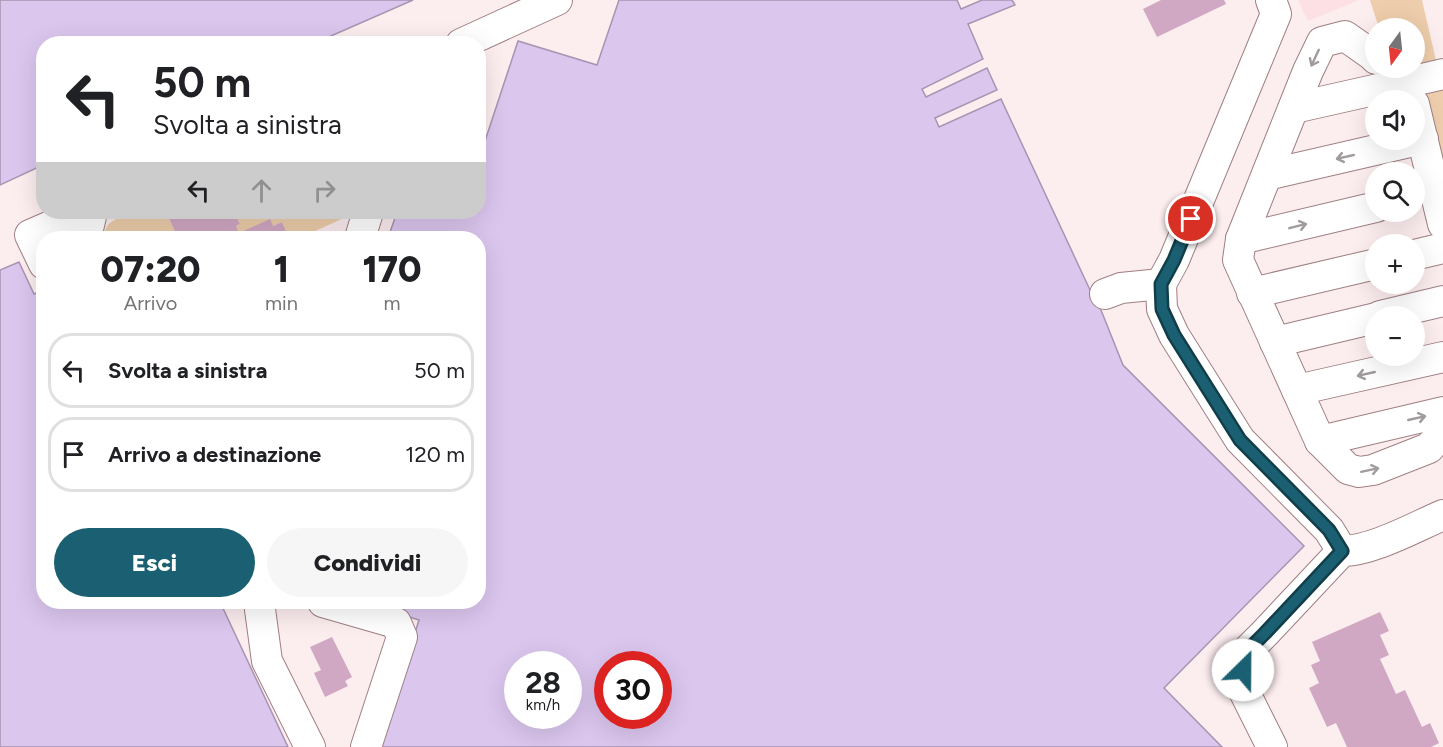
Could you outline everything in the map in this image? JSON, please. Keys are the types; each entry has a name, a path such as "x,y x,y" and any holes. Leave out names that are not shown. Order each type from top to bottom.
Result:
{"street":[{"path":"478,36 557,0"},
{"path":"1271,0 1276,14 1174,260 1161,284 1162,309 1174,335 1240,440 1329,530 1342,551"},
{"path":"1365,50 1346,36 1322,42 1308,71 1241,239 1238,260 1320,441 1348,469 1359,472 1373,470 1429,448 1443,432"},
{"path":"1294,108 1403,88 1443,74"},
{"path":"1267,175 1375,150"},
{"path":"1425,195 1443,224"},
{"path":"1241,239 1365,210"},
{"path":"39,231 67,219"},
{"path":"36,232 30,235 36,247"},
{"path":"1425,252 1443,248"},
{"path":"1252,293 1365,267"},
{"path":"1105,294 1121,288 1161,284"},
{"path":"1423,306 1443,301"},
{"path":"1275,342 1365,320"},
{"path":"1297,390 1443,357"},
{"path":"1320,441 1443,412"},
{"path":"1272,747 1242,687 1245,653 1342,551 1372,545 1443,515"},
{"path":"260,609 267,661 310,747"},
{"path":"347,609 396,623 402,637 366,747"}],"shaded area":[{"path":"0,0 413,0 331,36 36,36 36,168 0,185"},
{"path":"619,0 957,0 961,9 982,0 1012,0 1015,5 968,24 983,59 922,89 926,97 987,68 997,90 935,118 939,127 1001,99 1099,305 1123,365 1304,546 1164,688 1222,747 379,747 419,620 384,609 486,609 486,231 390,231 395,219 486,219 486,138 518,41 597,65"},
{"path":"1298,0 1359,0 1308,21"},
{"path":"1370,0 1422,0 1437,65 1425,67 1425,18 1376,18"},
{"path":"1443,86 1443,185 1425,117 1425,90 1423,90"},
{"path":"116,219 169,219 175,231 105,231 109,224"},
{"path":"238,219 342,219 315,231 286,231 282,222 249,231 238,231 236,226 240,224"},
{"path":"19,262 34,294 36,293 36,609 223,609 288,747 0,747 0,270"}],"building":[{"path":"1161,0 1224,0 1226,4 1157,37 1143,9"},
{"path":"169,219 238,219 240,224 236,226 238,231 175,231"},
{"path":"270,219 273,226 282,222 286,231 243,231"},
{"path":"1380,612 1389,631 1380,635 1389,655 1380,659 1396,694 1405,690 1422,727 1430,723 1439,743 1431,747 1347,747 1336,723 1327,727 1309,688 1319,683 1311,665 1320,661 1312,642"},
{"path":"332,637 352,677 345,681 348,686 325,697 314,673 321,670 310,647"}],"route":[{"path":"1191,219 1161,284 1162,309 1174,335 1240,440 1329,530 1342,551 1245,653 1243,670"}]}
